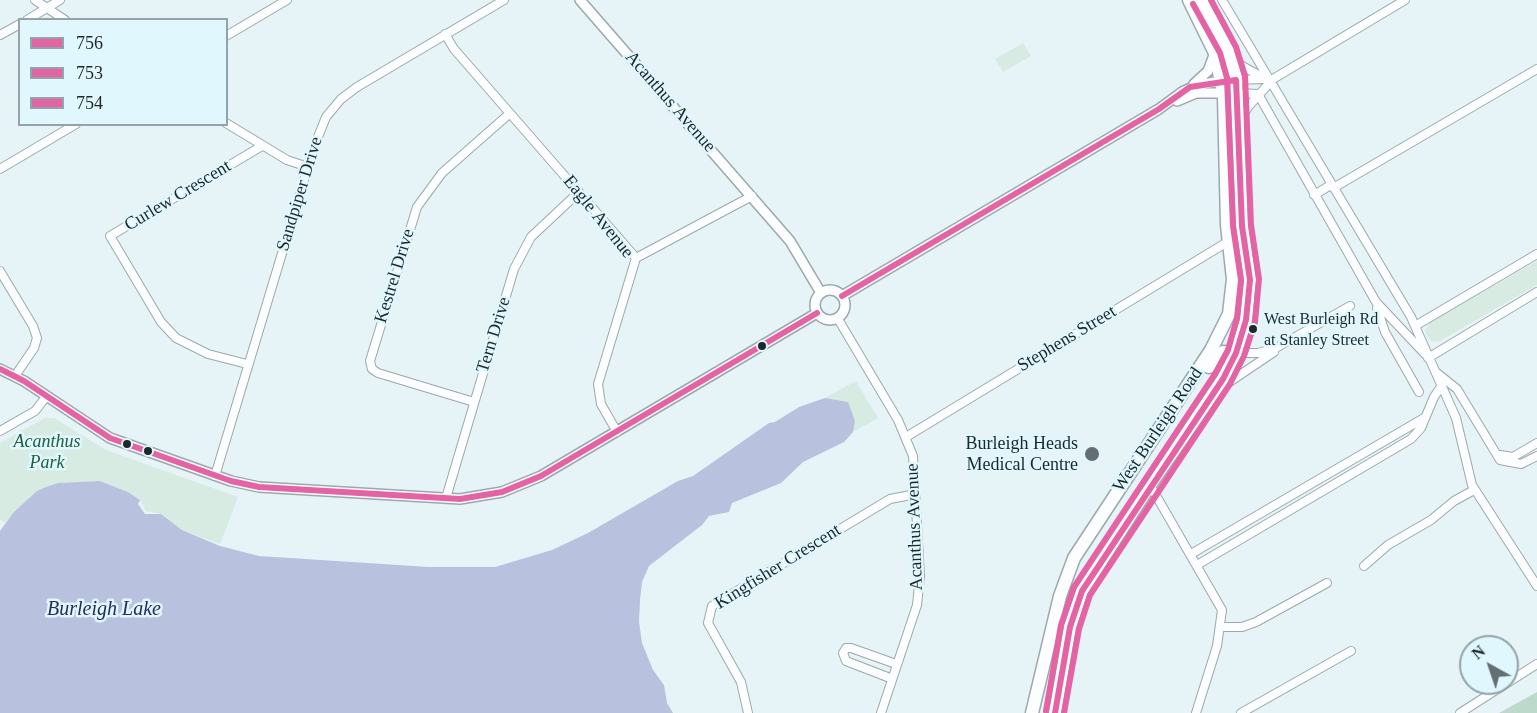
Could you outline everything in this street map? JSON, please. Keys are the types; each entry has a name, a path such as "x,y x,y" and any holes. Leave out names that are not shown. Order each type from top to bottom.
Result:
{"main road":[{"name":"West Burleigh Road","path":"1031,711 1069,569 1084,540 1211,350 1228,314 1233,286 1228,241 1222,87 1215,53 1189,0"},
{"name":"West Burleigh Road","path":"1055,713 1068,633 1082,591 1150,485 1216,391 1236,353 1246,320 1250,294 1242,226 1237,87 1229,52 1201,0"},
{"path":"1222,87 1237,87"},
{"path":"1156,433 1180,410 1216,357 1223,352 1236,353"}],"street":[{"path":"35,0 62,18"},
{"path":"30,18 60,0"},
{"path":"228,35 287,0"},
{"name":"Sandpiper Drive","path":"214,476 322,124 341,99 357,87 504,0"},
{"name":"Acanthus Avenue","path":"580,0 790,241 821,292"},
{"path":"1237,87 1268,81 1406,0"},
{"path":"1224,4 1268,81 1335,187 1415,326 1458,424 1468,477 1474,490 1537,586"},
{"path":"0,35 18,25"},
{"name":"Eagle Avenue","path":"445,34 453,48 509,114 636,258 598,384 601,404 617,432"},
{"path":"1229,52 1241,65 1268,81"},
{"path":"842,296 1159,109 1206,74 1215,53"},
{"path":"1314,195 1329,186 1335,187 1537,69"},
{"path":"1239,125 1246,109 1268,81"},
{"path":"1182,92 1195,85 1222,87"},
{"path":"1159,109 1193,94 1222,87"},
{"path":"1237,87 1258,94 1376,302 1428,358"},
{"path":"1269,112 1275,104 1283,104"},
{"name":"Kestrel Drive","path":"474,402 378,373 372,369 370,362 417,207 437,178 509,114"},
{"path":"228,124 296,165 308,167"},
{"path":"0,169 73,126"},
{"name":"Curlew Crescent","path":"248,364 208,354 176,338 156,313 110,236 262,146"},
{"name":"Tern Drive","path":"446,498 514,269 524,248 543,223 579,192"},
{"path":"636,258 752,196"},
{"name":"Stephens Street","path":"906,437 1228,241"},
{"path":"1410,339 1415,326 1537,254"},
{"path":"0,271 33,326 37,338 34,348 15,376"},
{"path":"830,290 842,296 845,306 838,319 824,319 817,313 816,300 821,292 830,290"},
{"path":"1428,358 1537,292"},
{"path":"1376,302 1384,332 1419,392"},
{"path":"1216,391 1282,346 1350,306"},
{"path":"0,369 15,376 110,438 214,476 259,487 446,498 489,495 524,484 617,432 817,313"},
{"path":"1392,321 1404,324 1410,317"},
{"name":"Acanthus Avenue","path":"838,319 906,437 913,456 920,576 917,604 891,678 883,713"},
{"path":"1236,353 1262,353 1282,346"},
{"path":"1436,372 1457,389 1500,460 1508,463 1524,463 1537,456"},
{"path":"1197,565 1406,442 1420,430 1442,385"},
{"path":"0,432 34,411 46,397"},
{"path":"1191,554 1424,418"},
{"path":"1492,449 1501,456 1510,458 1537,443"},
{"path":"1150,485 1220,604 1223,616 1196,713"},
{"path":"1364,566 1384,548 1436,517 1454,501 1474,490"},
{"name":"Kingfisher Crescent","path":"748,713 741,682 708,623 712,606 890,499 916,494"},
{"path":"1221,627 1242,627 1256,622 1327,582"},
{"path":"891,678 846,661 843,653 846,648 851,648 896,664"},
{"path":"1241,713 1351,651"},
{"path":"1519,675 1537,664"},
{"path":"1460,713 1488,695"}],"green space":[{"path":"1023,43 1031,56 1003,72 995,59"},
{"path":"1537,261 1537,285 1438,342 1431,341 1427,337 1425,331 1430,322"},
{"path":"856,381 878,418 853,432 855,421 835,400 825,398"},
{"name":"Acanthus Park","path":"45,418 54,418 106,450 238,497 220,544 182,530 161,514 146,511 140,500 128,492 100,481 58,483 46,487 37,491 5,523 0,519 0,443"},
{"path":"1537,692 1537,713 1499,713"}],"water":[{"name":"Burleigh Lake","path":"825,398 848,402 855,421 853,432 844,442 803,462 781,483 732,503 729,512 709,516 702,525 649,566 642,582 640,600 639,622 642,643 653,670 664,685 667,703 673,713 0,713 0,531 14,512 37,491 46,487 58,483 100,481 128,492 140,500 138,504 145,514 161,514 182,530 220,546 259,556 429,567 495,567 552,550 588,533 678,481 693,476 769,423 775,422 799,407"}],"transit line":[{"name":"753","path":"1064,713 1079,629 1090,595 1230,384 1244,356 1255,322 1259,279 1251,225 1245,76 1236,47 1211,0"},
{"name":"754","path":"1046,711 1061,625 1074,587 1215,374 1228,350 1237,318 1241,280 1233,226 1227,78 1220,53 1193,4"},
{"name":"756","path":"842,296 1159,109 1190,87 1236,80 1242,226 1250,280 1246,320 1236,353 1223,379 1082,591 1070,627 1055,713"},
{"name":"756","path":"0,369 24,381 110,438 231,481 259,487 460,499 502,492 541,476 817,313"}],"place":[{"name":"West Burleigh Rd at Stanley Street","path":"1253,329"},
{"name":"Burleigh Heads Medical Centre","path":"1092,454"}]}
